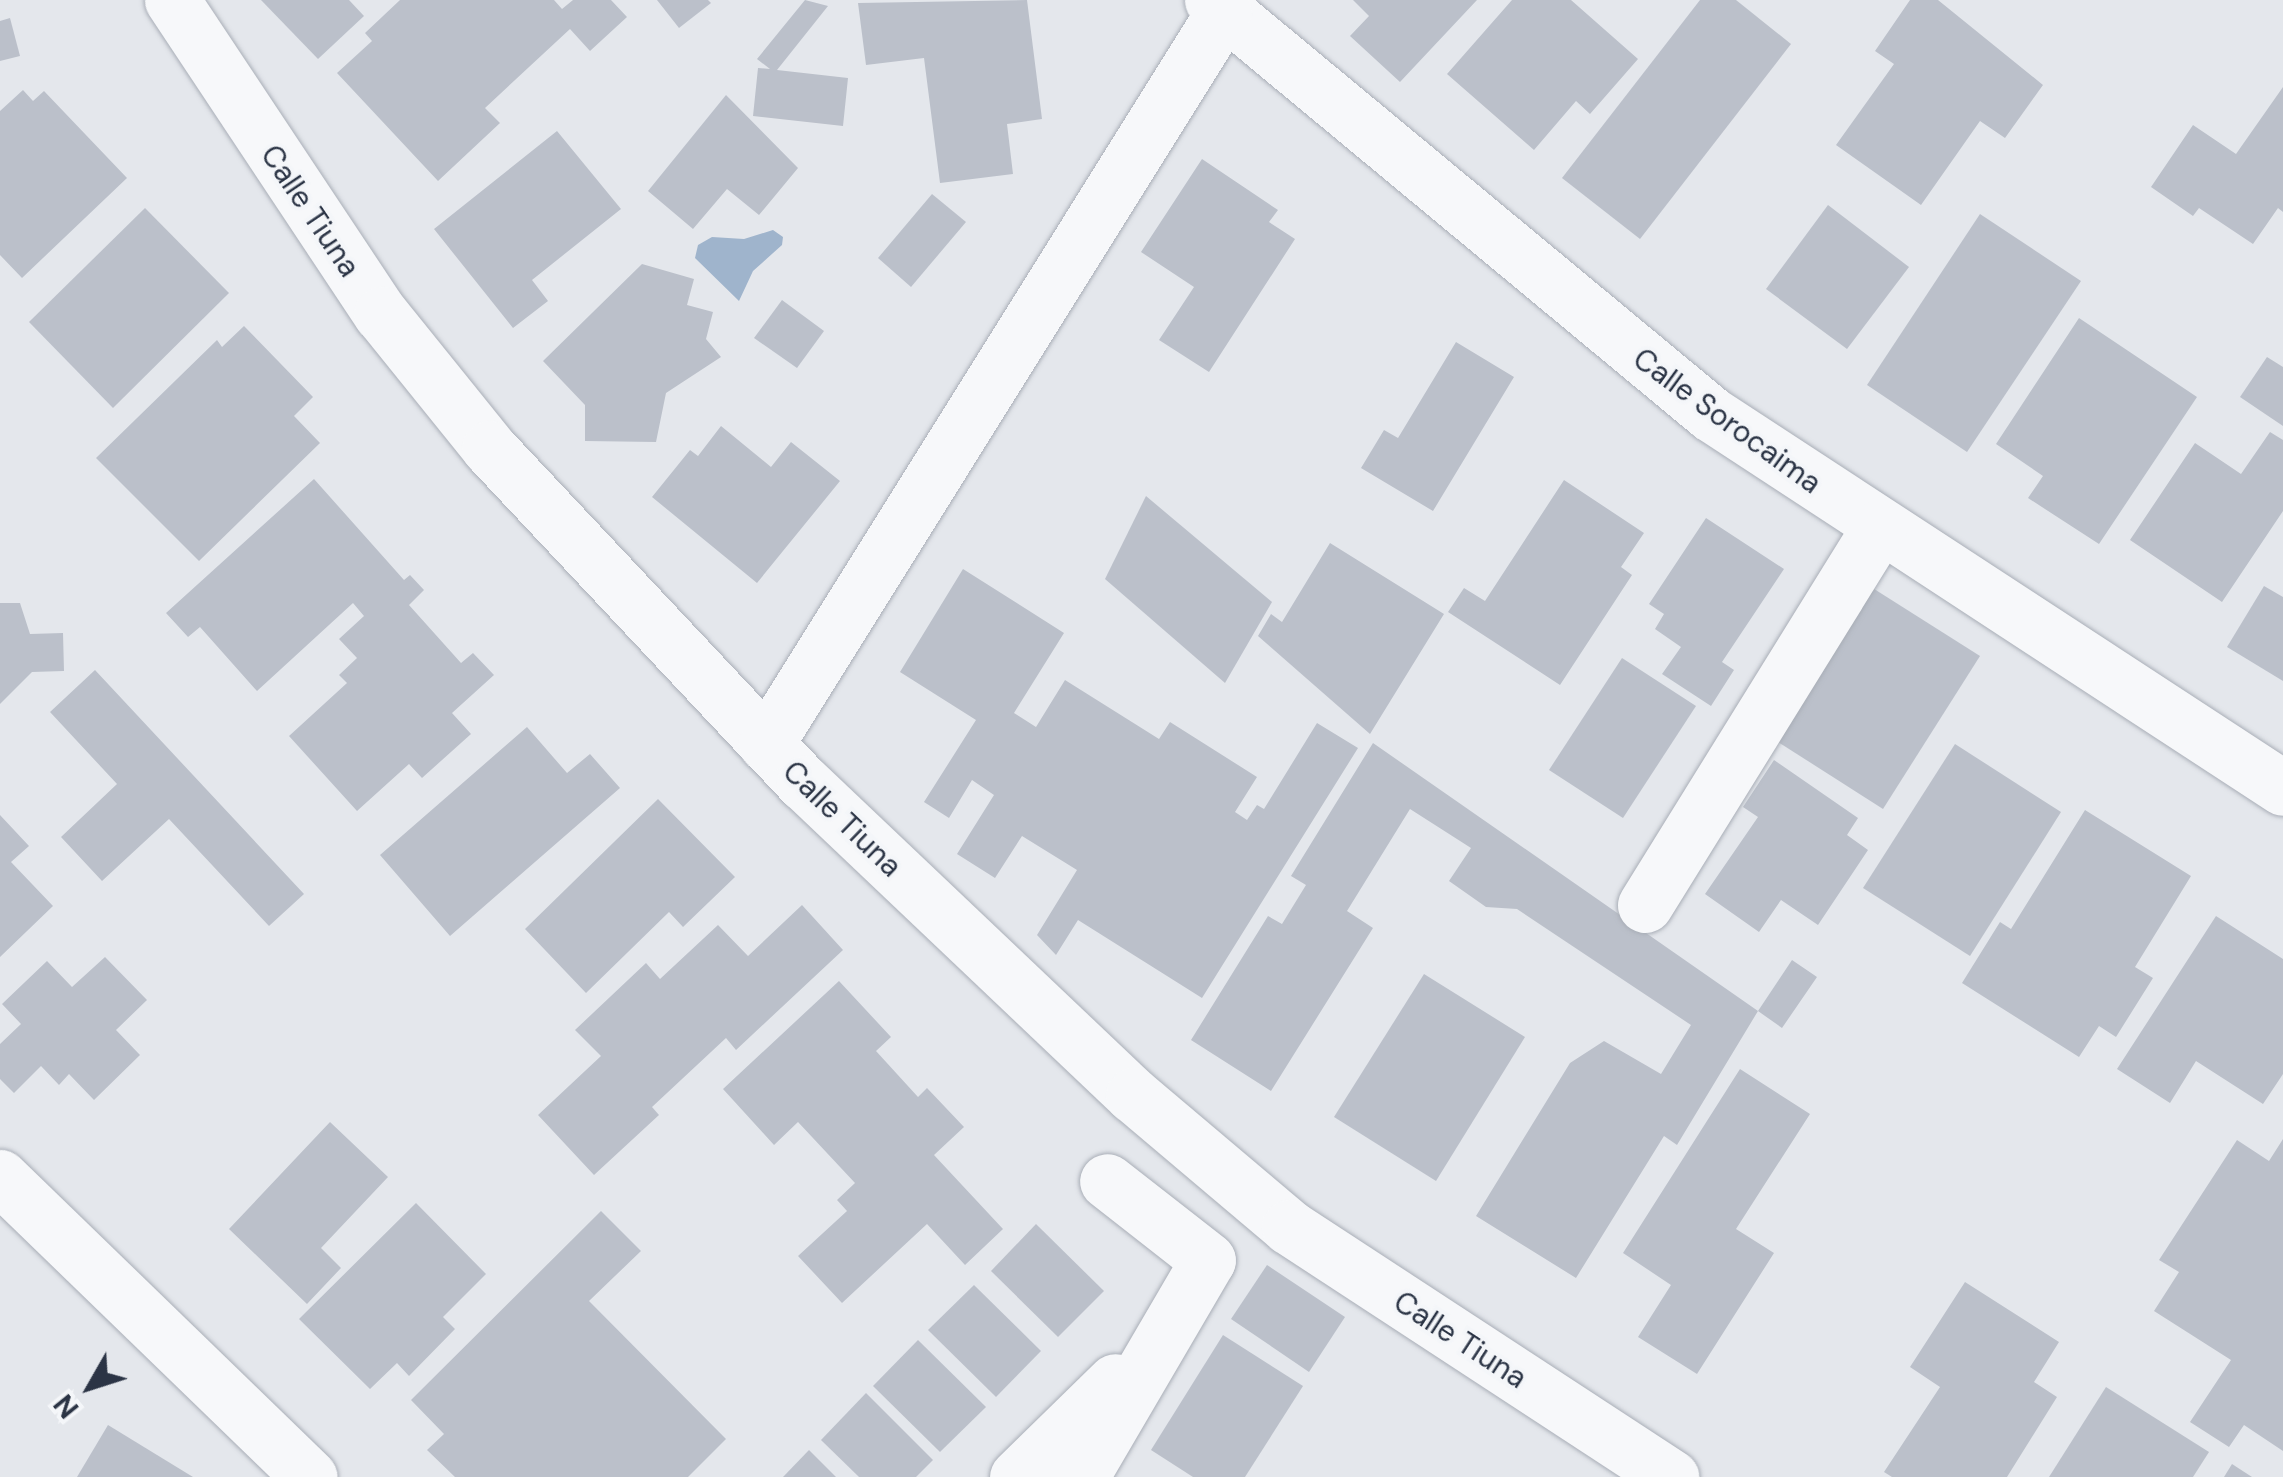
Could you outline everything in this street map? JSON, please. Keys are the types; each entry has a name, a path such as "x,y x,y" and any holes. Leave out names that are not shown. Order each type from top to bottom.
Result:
{"street":[{"name":"Calle Tiuna","path":"172,0 380,314 489,448 766,744 1133,1094 1289,1227 1671,1477"},
{"path":"766,744 1218,5"},
{"name":"Calle Sorocaima","path":"1218,5 1711,414 2283,788"},
{"path":"1645,905 1879,527"},
{"path":"0,1177 310,1477"},
{"path":"1080,1477 1208,1260 1107,1181"},
{"path":"1017,1477 1167,1331"}],"water":[{"path":"773,230 783,237 782,245 753,271 739,301 695,258 698,245 712,237 744,239"}],"building":[{"path":"261,0 349,0 364,16 318,59"},
{"path":"400,0 554,0 562,9 573,0 611,0 627,17 590,51 570,29 485,108 500,123 438,181 337,73 372,41 365,33"},
{"path":"657,0 708,0 711,3 679,28"},
{"path":"805,0 828,6 777,70 848,78 843,126 753,116 758,68 770,69 757,59"},
{"path":"1027,0 1042,119 1007,124 1013,174 940,183 924,58 866,65 858,3"},
{"path":"1353,0 1477,0 1400,82 1350,36 1369,16"},
{"path":"1512,0 1571,0 1638,59 1590,114 1576,101 1534,150 1447,74"},
{"path":"1700,0 1736,0 1791,44 1640,239 1562,178"},
{"path":"1910,0 1938,0 2043,85 2005,138 1980,121 1921,205 1836,145 1894,64 1875,51"},
{"path":"10,18 20,56 0,61 0,21"},
{"path":"2283,87 2283,212 2278,208 2253,244 2199,208 2193,216 2151,187 2193,125 2236,154"},
{"path":"23,90 33,101 44,91 127,178 22,278 0,255 0,111"},
{"path":"726,95 798,168 759,215 727,189 693,229 648,191"},
{"path":"557,131 621,209 532,280 548,301 513,328 434,229"},
{"path":"1202,159 1278,210 1269,222 1295,239 1209,372 1159,340 1194,287 1141,252"},
{"path":"932,194 966,222 911,287 878,258"},
{"path":"1828,205 1909,267 1847,349 1766,289"},
{"path":"145,208 229,293 113,408 29,322"},
{"path":"1980,214 2081,281 1967,452 1867,385"},
{"path":"642,264 694,279 687,305 713,312 706,339 721,357 666,393 656,442 585,441 585,405 543,361"},
{"path":"782,300 824,331 797,368 754,338"},
{"path":"2079,318 2197,397 2099,544 2028,498 2043,476 1996,444"},
{"path":"244,326 313,397 294,416 320,443 199,561 96,458 217,340 222,347"},
{"path":"1456,342 1514,377 1433,511 1361,468 1384,430 1398,438"},
{"path":"2267,357 2283,367 2283,426 2240,397"},
{"path":"721,426 771,467 791,442 840,481 757,583 652,497 690,450 698,456"},
{"path":"2270,432 2283,440 2283,511 2222,602 2130,540 2195,443 2241,474"},
{"path":"314,479 404,580 410,575 424,590 409,605 461,663 473,653 494,675 452,713 471,734 422,778 409,764 357,811 289,736 347,683 339,675 357,658 339,639 364,616 353,603 257,691 200,627 188,637 166,613"},
{"path":"1564,480 1644,533 1621,567 1632,575 1560,685 1448,612 1464,588 1485,601"},
{"path":"1146,496 1272,602 1225,683 1105,579"},
{"path":"1706,518 1784,569 1722,662 1734,670 1711,706 1662,674 1681,647 1655,629 1664,614 1649,604"},
{"path":"1330,543 1444,614 1370,734 1258,636 1271,614 1282,622"},
{"path":"963,569 1064,633 1014,713 1036,727 1065,680 1159,739 1170,722 1257,777 1235,812 1247,820 1257,805 1264,809 1317,723 1358,748 1202,998 1078,920 1056,955 1037,935 1077,870 1022,836 995,878 957,854 994,795 972,780 949,818 924,802 976,720 900,672"},
{"path":"2264,586 2283,597 2283,681 2227,647"},
{"path":"1871,587 1980,656 1883,809 1775,740"},
{"path":"0,603 20,603 30,634 63,633 64,671 32,672 0,704"},
{"path":"1622,658 1696,706 1623,818 1549,770"},
{"path":"95,670 304,894 269,926 169,819 102,881 61,837 117,784 50,712"},
{"path":"527,727 567,773 590,754 620,788 450,936 380,855"},
{"path":"1373,743 1758,1011 1677,1145 1664,1136 1576,1278 1476,1216 1570,1063 1604,1041 1661,1074 1691,1025 1517,909 1486,907 1449,881 1471,848 1410,809 1347,911 1373,928 1271,1091 1191,1040 1268,916 1282,924 1306,885 1291,876"},
{"path":"1955,744 2061,812 1970,956 1863,888"},
{"path":"1774,760 1858,818 1847,835 1868,850 1818,925 1781,900 1759,932 1705,894 1758,817 1743,807"},
{"path":"658,799 735,877 683,927 669,912 586,993 525,929"},
{"path":"2085,810 2191,876 2135,967 2153,978 2116,1037 2099,1026 2079,1057 1962,983 2000,922 2011,929"},
{"path":"0,815 29,846 11,862 53,906 0,957"},
{"path":"802,905 843,950 736,1050 726,1038 652,1107 659,1115 594,1175 538,1115 601,1056 575,1030 646,963 660,979 718,925 748,956"},
{"path":"2216,916 2283,959 2283,1074 2263,1104 2196,1061 2170,1103 2117,1069"},
{"path":"105,957 147,1000 116,1030 140,1055 94,1100 69,1074 59,1085 41,1066 14,1093 0,1079 0,1044 21,1024 2,1004 47,961 72,987"},
{"path":"1792,960 1817,977 1782,1028 1758,1011"},
{"path":"1424,974 1525,1037 1436,1181 1334,1117"},
{"path":"839,981 891,1037 876,1051 918,1097 927,1088 964,1127 934,1155 1003,1229 965,1265 927,1224 842,1303 798,1256 847,1211 837,1200 855,1183 798,1122 774,1145 723,1089"},
{"path":"1740,1069 1810,1114 1736,1229 1774,1253 1697,1374 1638,1337 1671,1285 1623,1253"},
{"path":"330,1122 388,1177 321,1248 341,1268 307,1304 229,1229"},
{"path":"2283,1139 2283,1451 2244,1425 2229,1447 2190,1422 2231,1360 2154,1311 2179,1272 2159,1260 2237,1140 2269,1161"},
{"path":"416,1203 486,1274 443,1317 455,1329 409,1376 397,1363 370,1389 299,1319"},
{"path":"601,1211 641,1251 589,1301 726,1439 688,1477 455,1477 427,1450 444,1434 411,1400"},
{"path":"1036,1224 1104,1291 1058,1337 991,1271"},
{"path":"1267,1265 1345,1317 1309,1372 1231,1319"},
{"path":"1965,1282 2059,1342 2034,1382 2057,1397 2007,1477 1892,1477 1884,1472 1940,1387 1910,1367"},
{"path":"974,1285 1041,1351 996,1397 928,1330"},
{"path":"1223,1335 1303,1386 1245,1477 1193,1477 1151,1450"},
{"path":"918,1340 986,1407 940,1452 873,1386"},
{"path":"2106,1387 2209,1452 2193,1477 2049,1477"},
{"path":"866,1393 933,1460 916,1477 859,1477 821,1440"},
{"path":"108,1425 193,1477 77,1477"},
{"path":"809,1450 836,1477 783,1477"},
{"path":"2232,1464 2252,1477 2224,1477"}]}
